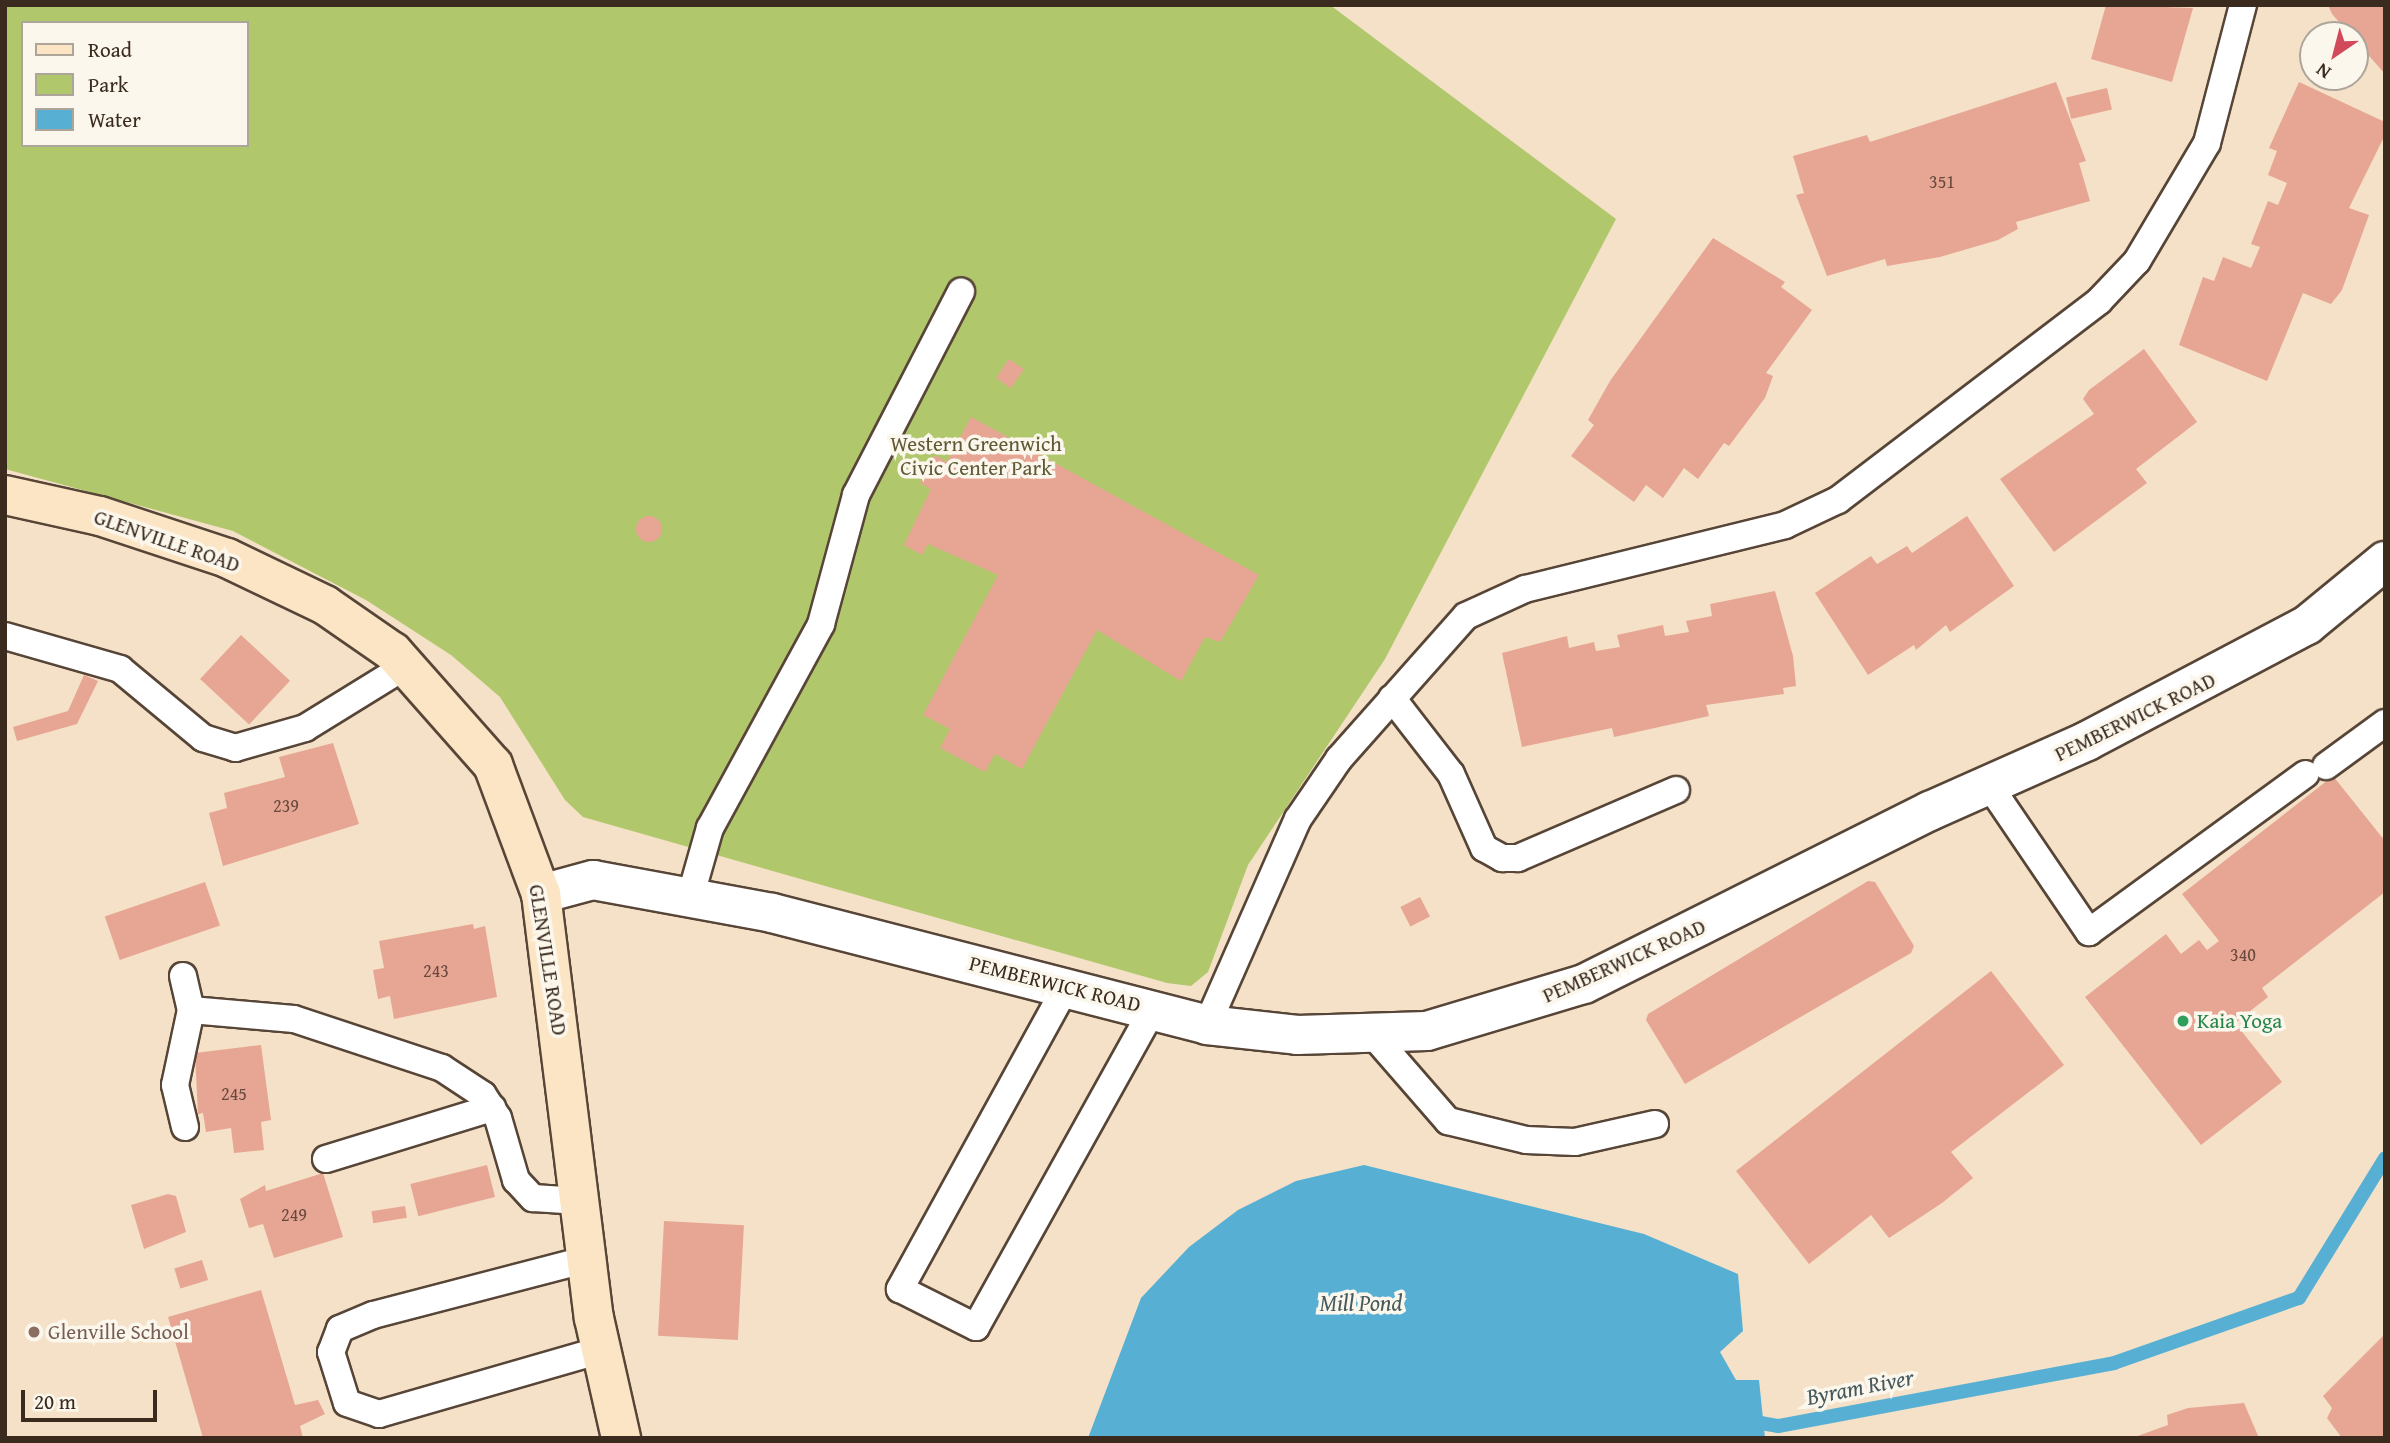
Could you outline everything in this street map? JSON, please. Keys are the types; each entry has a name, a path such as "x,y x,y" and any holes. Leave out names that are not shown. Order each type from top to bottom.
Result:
{"main road":[{"name":"GLENVILLE ROAD","path":"5,495 100,516 227,558 325,605 407,665 493,765 541,894 601,1350 621,1438"}],"street":[{"name":"PEMBERWICK ROAD","path":"541,894 593,880 691,898 1066,987 1207,1025 1374,1035 1427,1031 1584,984 1989,785 2229,671 2307,625 2385,562"}],"lane":[{"path":"1207,1025 1298,819 1391,698 1466,617 1525,589 1785,525 1838,500 2099,301 2137,261 2207,143 2243,5"},
{"path":"691,898 710,828 821,624 856,495 961,292"},
{"path":"5,636 120,669 203,738 235,748 305,728 407,665"},
{"path":"1391,698 1445,764 1484,848 1502,858 1518,858 1676,790"},
{"path":"1989,785 2089,932 2385,723"},
{"path":"183,976 191,1010 175,1085 185,1128"},
{"path":"1066,987 900,1289 976,1327 1153,1009"},
{"path":"191,1010 294,1019 442,1068 492,1108 516,1180 533,1198 580,1200"},
{"path":"1374,1035 1448,1121 1526,1140 1575,1142 1655,1124"},
{"path":"326,1158 492,1108"},
{"path":"588,1259 362,1319 340,1329 331,1352 347,1403 380,1414 601,1350"}],"green space":[{"name":"Western Greenwich Civic Center Park","path":"5,5 1330,5 1616,219 1385,659 1248,865 1208,972 1191,986 1167,983 583,817 565,800 500,697 451,655 366,600 233,531 5,469"}],"water":[{"name":"Mill Pond","path":"1364,1165 1644,1234 1738,1274 1743,1331 1720,1352 1736,1380 1759,1380 1765,1438 1088,1438 1141,1298 1189,1247 1238,1210 1296,1181"}],"building":[{"path":"2106,5 2193,8 2172,82 2091,59"},
{"path":"2328,5 2385,5 2385,74 2369,56 2369,21 2338,21"},
{"path":"2056,82 2086,161 2079,163 2090,201 2016,222 2018,229 1998,240 1940,257 1887,266 1885,259 1827,276 1796,195 1804,193 1793,156 1867,135 1870,142"},
{"path":"2299,82 2299,91 2318,91 2385,122 2384,137 2349,208 2369,215 2342,290 2331,304 2303,293 2267,381 2179,345 2203,277 2214,281 2223,257 2251,268 2260,247 2251,244 2268,201 2278,205 2287,183 2268,175 2277,151 2269,148"},
{"path":"2107,88 2112,109 2071,119 2066,97"},
{"path":"1713,238 1785,282 1781,287 1812,310 1766,373 1773,376 1765,398 1729,446 1724,443 1698,479 1684,468 1663,498 1646,485 1634,502 1571,456 1594,425 1588,420 1610,381"},
{"path":"2144,349 2197,422 2136,469 2147,483 2054,552 2000,479 2094,414 2083,399 2089,390"},
{"path":"1009,359 1024,369 1011,388 996,378"},
{"path":"971,417 1259,575 1220,642 1205,637 1181,681 1097,630 1022,769 995,754 985,772 940,748 950,729 923,715 998,575 928,544 922,555 904,545 931,489 920,483 935,455 947,462"},
{"path":"649,516 658,520 662,529 658,538 649,542 640,538 636,529 640,520"},
{"path":"1967,516 2014,586 1950,632 1946,625 1916,650 1914,645 1868,675 1815,593 1871,556 1877,564 1907,546 1912,553"},
{"path":"1775,591 1793,656 1796,686 1783,688 1784,694 1706,705 1709,716 1614,737 1612,728 1522,747 1502,653 1567,636 1569,648 1594,642 1596,651 1620,647 1617,635 1663,625 1665,636 1689,632 1686,621 1712,616 1710,604"},
{"path":"241,635 290,681 249,725 200,679"},
{"path":"84,675 98,681 77,724 17,741 13,727 68,711"},
{"path":"333,743 359,824 223,866 209,813 227,808 224,793 285,777 279,757"},
{"path":"2333,776 2385,841 2385,892 2262,988 2268,997 2235,1023 2282,1082 2201,1145 2085,997 2166,934 2181,954 2199,940 2207,950 2219,941 2182,894"},
{"path":"1868,881 1875,882 1914,946 1911,953 1685,1084 1646,1020 1648,1014"},
{"path":"205,882 220,925 120,960 105,917"},
{"path":"1420,897 1430,917 1410,927 1400,907"},
{"path":"473,924 474,929 485,926 497,997 394,1019 390,996 378,999 373,970 384,968 379,941"},
{"path":"1991,971 2064,1065 1951,1152 1973,1178 1942,1203 1889,1238 1871,1215 1809,1264 1736,1171"},
{"path":"261,1045 271,1120 261,1122 264,1150 234,1153 231,1128 206,1132 203,1113 198,1114 195,1053"},
{"path":"487,1165 495,1197 418,1216 410,1184"},
{"path":"323,1173 343,1237 274,1258 263,1224 249,1228 240,1199 265,1185 266,1191"},
{"path":"168,1194 176,1196 186,1232 144,1249 131,1205"},
{"path":"405,1206 407,1218 373,1223 371,1211"},
{"path":"664,1221 744,1225 738,1340 658,1336"},
{"path":"202,1260 208,1280 180,1289 174,1268"},
{"path":"261,1290 295,1405 318,1400 325,1414 300,1426 303,1438 203,1438 168,1317"},
{"path":"2385,1334 2385,1438 2342,1438 2327,1418 2332,1408 2323,1396"},
{"path":"2244,1403 2259,1438 2132,1438 2168,1425 2167,1415 2188,1408"}],"waterway":[{"name":"Byram River","path":"1744,1420 1778,1426 2114,1363 2299,1298 2385,1158"}],"place":[{"name":"Kaia Yoga","path":"2183,1021"},
{"name":"Glenville School","path":"34,1332"}]}
